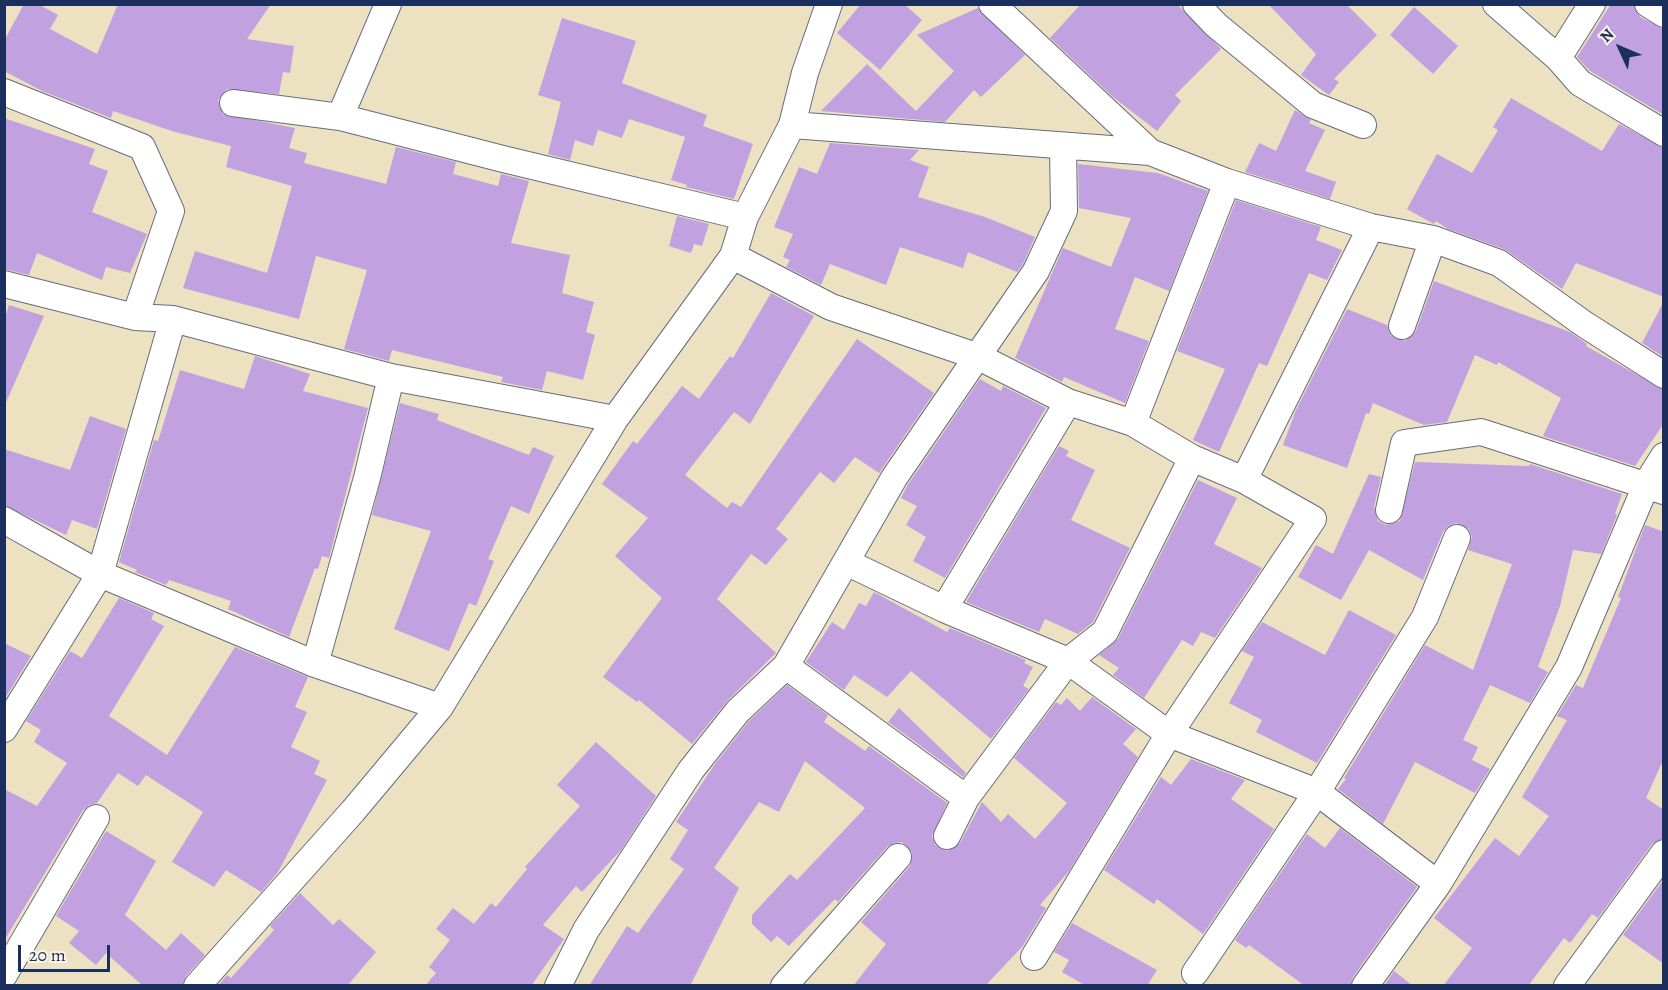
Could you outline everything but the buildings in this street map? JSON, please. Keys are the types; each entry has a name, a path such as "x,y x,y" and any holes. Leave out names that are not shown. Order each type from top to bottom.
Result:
{"street":[{"path":"340,117 388,4"},
{"path":"197,986 345,819 440,707 615,419 733,256 745,217 792,125 805,73 829,4"},
{"path":"992,4 1150,152"},
{"path":"1196,4 1216,25 1313,105 1364,125"},
{"path":"1496,4 1558,58 1580,83 1664,133"},
{"path":"1558,58 1592,4"},
{"path":"1648,4 1664,14"},
{"path":"4,92 142,147 171,211 135,316"},
{"path":"233,102 340,117 745,217"},
{"path":"792,125 1150,152 1227,182 1371,227 1432,239 1499,263 1584,324 1664,375"},
{"path":"558,986 586,930 692,770 738,711 786,666 894,478 1036,271 1064,211 1063,146"},
{"path":"1134,423 1227,182"},
{"path":"1244,480 1371,227"},
{"path":"1402,326 1432,239"},
{"path":"733,256 831,307 979,357 1068,402 1134,423 1192,458 1244,480 1313,519 1169,734 1034,957"},
{"path":"4,284 135,316 173,319 391,377 615,419"},
{"path":"4,729 100,574 173,319"},
{"path":"315,664 367,478 391,377"},
{"path":"944,609 1068,402"},
{"path":"1389,510 1404,443 1481,432 1655,487"},
{"path":"1365,986 1438,884 1569,667 1655,487 1664,456"},
{"path":"947,836 966,798 1068,661 1105,632 1192,458"},
{"path":"6,526 100,574 315,664 440,707"},
{"path":"1195,973 1317,792 1425,617 1457,538"},
{"path":"846,562 944,609 1068,661 1169,734 1317,792 1438,884"},
{"path":"786,666 966,798"},
{"path":"4,975 96,819"},
{"path":"1567,986 1664,853"},
{"path":"784,986 898,857"}]}
